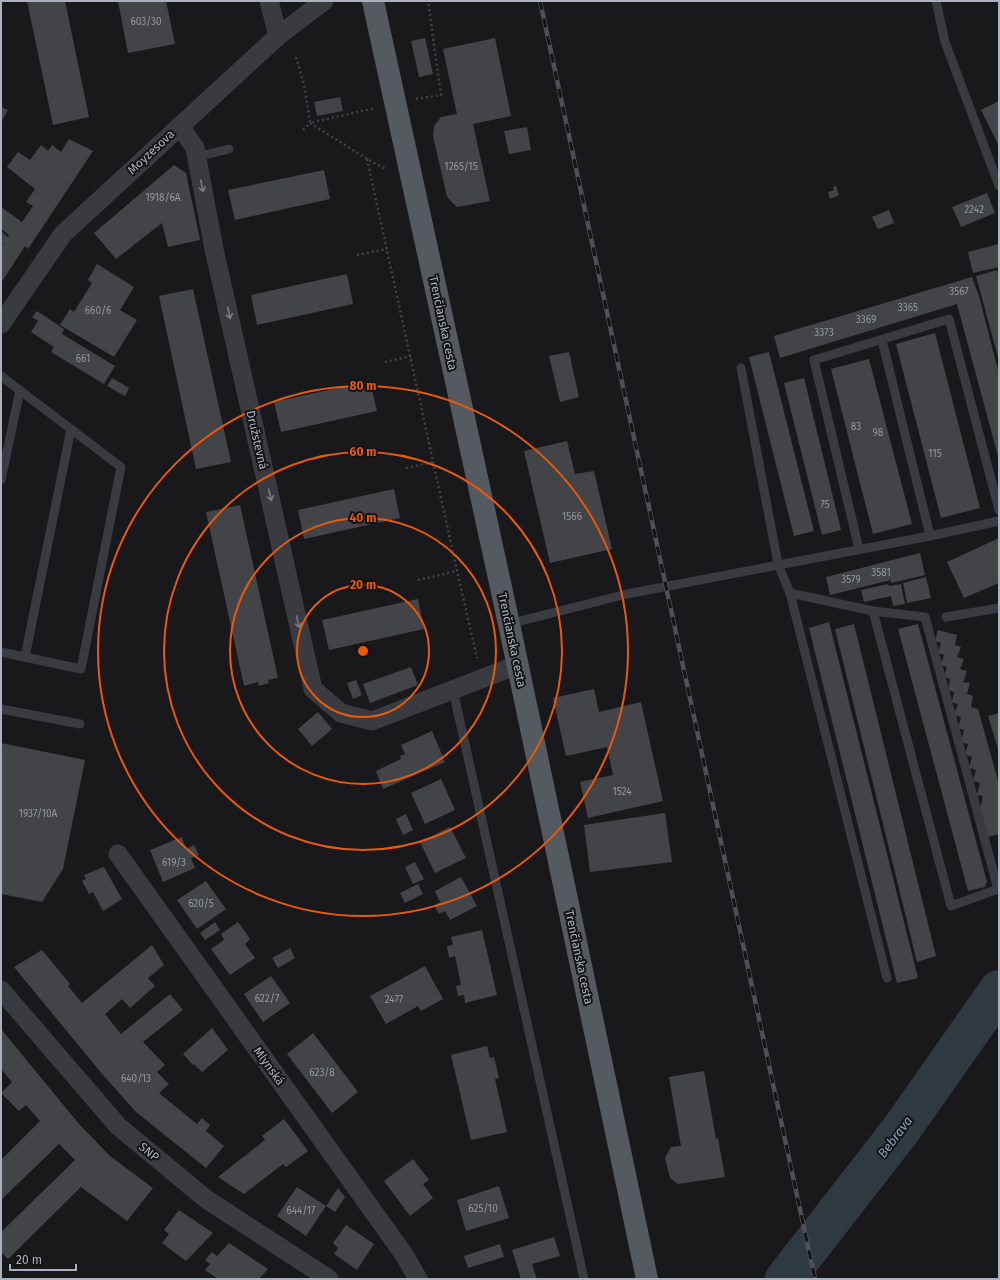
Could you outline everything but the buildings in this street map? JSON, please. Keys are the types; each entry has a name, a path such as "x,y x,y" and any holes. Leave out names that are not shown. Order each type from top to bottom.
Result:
{"main road":[{"name":"Trenčianska cesta","path":"372,1 509,624 647,1279"}],"street":[{"path":"269,1 278,36"},
{"name":"Moyzesova","path":"1,324 63,234 278,36 324,1"},
{"name":"Družstevná","path":"180,126 196,152 214,248 313,689 341,713 372,721 453,690"},
{"path":"453,690 517,666"},
{"name":"Mlynská","path":"118,854 405,1256 418,1279"},
{"name":"SNP","path":"1,990 118,1126 206,1200 329,1279"}],"lane":[{"path":"936,1 945,42 999,186"},
{"path":"196,152 229,149"},
{"path":"859,549 814,360 949,319 999,510"},
{"path":"882,340 930,536"},
{"path":"741,368 778,564 790,593 887,978"},
{"path":"1,376 121,467 81,669 1,652"},
{"path":"1,480 20,390"},
{"path":"25,657 71,429"},
{"path":"509,624 627,594 930,536 999,521"},
{"path":"790,593 873,610 925,618 998,889 951,906 873,610"},
{"path":"946,617 999,608"},
{"path":"453,690 584,1279"},
{"path":"1,708 80,724"}],"path":[{"path":"412,100 441,95 428,1"},
{"path":"296,56 304,84 310,122 367,159 386,169"},
{"path":"303,130 310,122 381,106"},
{"path":"367,159 411,356 456,571 482,679"},
{"path":"357,255 387,249"},
{"path":"385,362 411,356"},
{"path":"406,468 433,462"},
{"path":"418,580 456,571"}],"waterway":[{"name":"Bebrava","path":"785,1279 900,1131 999,990"}],"railway":[{"path":"540,1 815,1279"}]}
